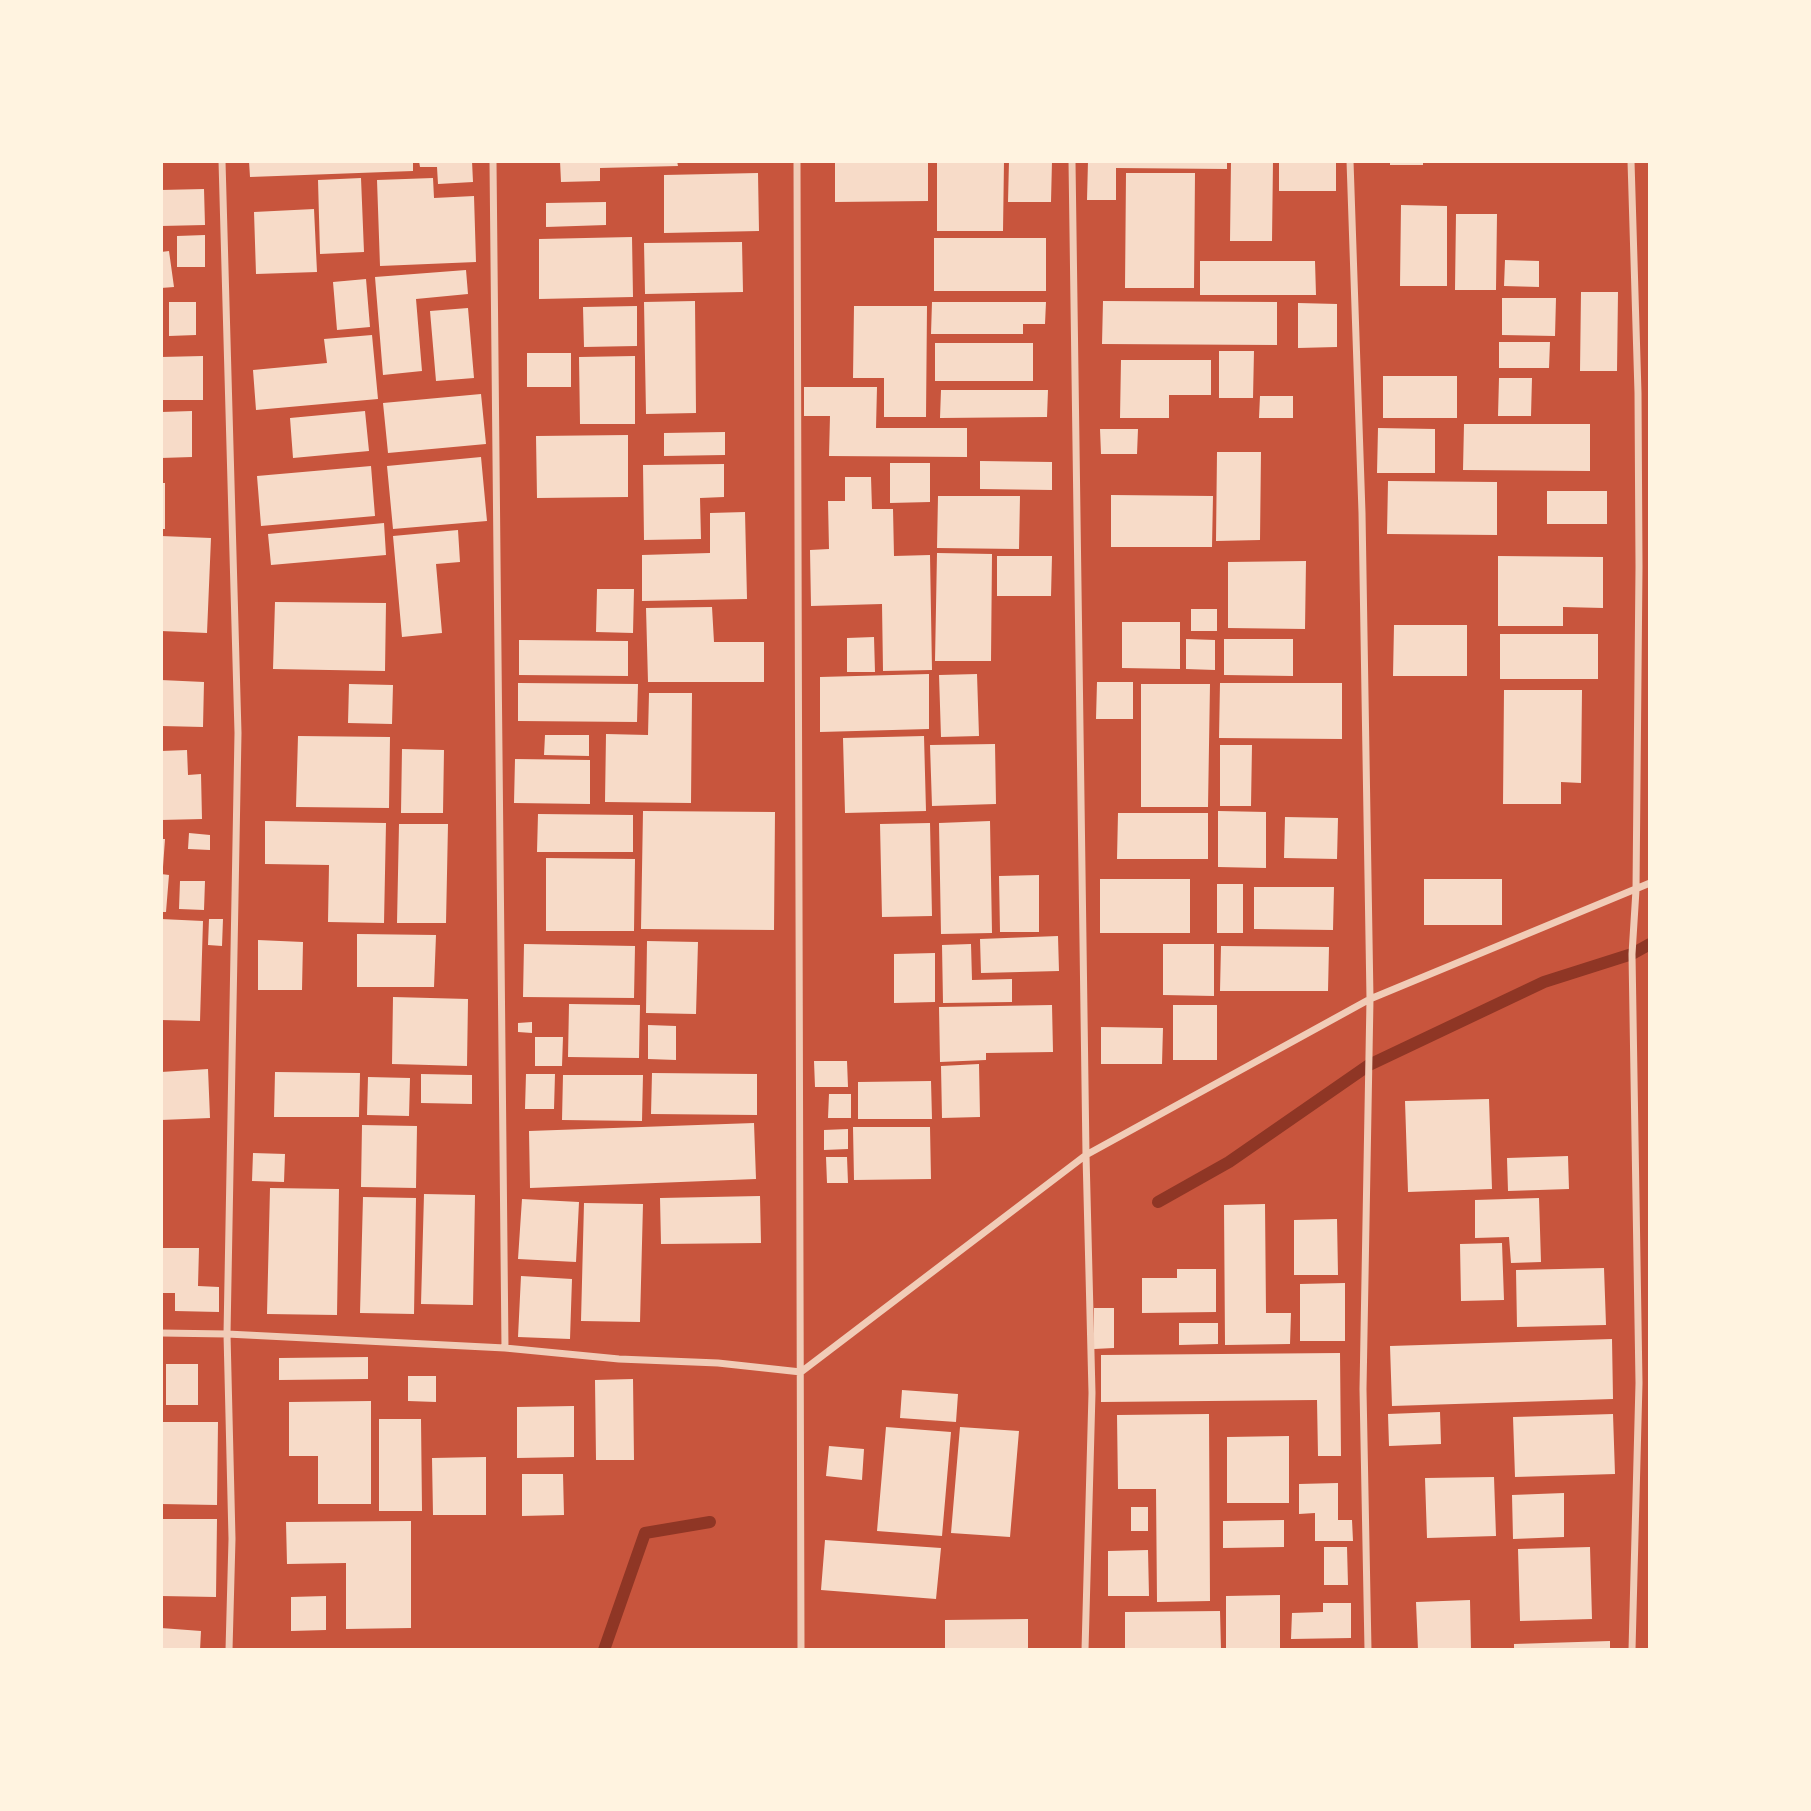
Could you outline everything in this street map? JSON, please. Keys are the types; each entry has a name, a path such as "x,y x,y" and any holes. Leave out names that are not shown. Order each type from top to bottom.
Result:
{"street":[{"path":"222,161 238,733 227,1334 232,1539 229,1650"},
{"path":"493,161 505,1348"},
{"path":"797,161 801,1650"},
{"path":"1072,161 1091,1393 1085,1650"},
{"path":"1350,161 1362,526 1370,999 1363,1389 1368,1650"},
{"path":"1631,161 1638,406 1639,580 1636,890 1632,954 1639,1383 1632,1650"},
{"path":"161,1333 505,1348 619,1359 718,1363 801,1373 1086,1155 1370,999 1650,883"}],"building":[{"path":"249,161 413,161 413,171 250,177"},
{"path":"419,161 472,161 473,182 438,184 437,167 420,167"},
{"path":"560,161 677,161 678,166 600,168 600,181 561,182"},
{"path":"835,161 928,161 928,201 835,202"},
{"path":"937,161 1004,161 1003,231 937,231"},
{"path":"1009,161 1052,161 1051,202 1008,202"},
{"path":"1088,161 1227,161 1227,169 1116,168 1116,200 1087,200"},
{"path":"1231,161 1273,161 1272,241 1230,241"},
{"path":"1279,161 1336,161 1336,191 1279,191"},
{"path":"1390,161 1423,161 1423,165 1390,165"},
{"path":"758,173 759,231 664,233 664,175"},
{"path":"1126,173 1195,173 1194,288 1125,288"},
{"path":"361,178 364,252 320,254 318,180"},
{"path":"433,178 434,198 474,196 476,262 380,266 377,180"},
{"path":"204,189 205,225 161,226 161,190"},
{"path":"606,202 606,225 546,227 546,203"},
{"path":"1401,205 1447,206 1447,286 1400,286"},
{"path":"314,209 317,272 256,274 254,212"},
{"path":"1456,214 1497,214 1496,290 1455,290"},
{"path":"205,235 205,267 177,267 177,236"},
{"path":"632,237 633,297 539,299 539,239"},
{"path":"934,238 1046,238 1046,291 934,291"},
{"path":"742,242 743,292 645,294 644,243"},
{"path":"169,251 174,287 161,288 161,252"},
{"path":"1505,260 1539,261 1539,287 1504,286"},
{"path":"1200,261 1315,261 1316,295 1200,295"},
{"path":"466,270 468,294 416,299 422,371 383,375 375,277"},
{"path":"366,279 370,327 337,330 333,282"},
{"path":"1581,292 1618,292 1617,371 1580,371"},
{"path":"1502,298 1556,298 1555,336 1502,335"},
{"path":"695,301 696,413 646,414 644,302"},
{"path":"1103,301 1277,302 1277,345 1102,344"},
{"path":"169,302 196,302 196,335 169,336"},
{"path":"932,302 1046,302 1045,324 1023,324 1023,334 931,334"},
{"path":"1298,303 1337,304 1337,347 1298,348"},
{"path":"637,306 637,346 584,347 583,307"},
{"path":"854,306 927,306 926,417 884,417 884,378 853,378"},
{"path":"468,308 474,378 436,381 430,311"},
{"path":"372,335 378,399 256,410 253,370 327,363 324,339"},
{"path":"1499,342 1550,342 1549,368 1499,368"},
{"path":"935,343 1033,343 1033,381 935,381"},
{"path":"1219,351 1254,351 1253,398 1219,398"},
{"path":"527,353 571,353 571,387 527,387"},
{"path":"203,356 203,400 161,400 161,357"},
{"path":"635,356 635,424 580,424 579,357"},
{"path":"1121,360 1211,360 1211,395 1169,395 1169,418 1120,418"},
{"path":"1383,376 1457,376 1457,418 1383,418"},
{"path":"1499,378 1532,378 1531,416 1498,416"},
{"path":"804,387 877,387 876,428 967,428 967,457 829,456 830,416 804,416"},
{"path":"941,390 1048,390 1047,417 940,418"},
{"path":"481,394 486,444 388,453 383,403"},
{"path":"1260,396 1293,396 1293,418 1259,418"},
{"path":"192,411 192,457 161,458 161,412"},
{"path":"365,411 369,451 293,458 290,418"},
{"path":"1464,424 1590,424 1590,471 1463,470"},
{"path":"1378,428 1435,429 1435,473 1377,473"},
{"path":"1100,429 1138,429 1137,454 1101,454"},
{"path":"725,432 725,455 664,456 664,433"},
{"path":"628,435 628,497 537,498 536,436"},
{"path":"1217,452 1261,452 1260,540 1216,541"},
{"path":"481,457 487,521 393,529 387,466"},
{"path":"980,461 1052,462 1052,490 980,489"},
{"path":"890,463 930,463 930,502 890,503"},
{"path":"724,464 724,497 700,498 701,539 644,540 643,465"},
{"path":"371,466 375,516 261,526 257,476"},
{"path":"845,477 871,477 872,509 893,509 894,556 930,555 932,670 883,671 882,604 811,606 810,550 829,549 828,501 845,501"},
{"path":"1388,481 1497,482 1497,535 1387,534"},
{"path":"161,483 165,483 165,529 161,529"},
{"path":"1547,491 1607,491 1607,524 1547,524"},
{"path":"1111,495 1213,496 1212,547 1111,547"},
{"path":"938,496 1020,496 1019,549 937,548"},
{"path":"745,512 747,599 642,601 642,555 710,553 710,513"},
{"path":"384,523 386,555 271,565 268,534"},
{"path":"458,530 460,562 436,564 442,633 402,637 393,536"},
{"path":"161,536 211,538 207,633 161,631"},
{"path":"937,553 992,554 991,661 935,661"},
{"path":"997,556 1052,556 1051,596 997,596"},
{"path":"1498,556 1603,557 1603,608 1563,607 1563,626 1498,626"},
{"path":"1306,561 1305,629 1228,628 1228,562"},
{"path":"597,589 634,589 633,633 596,632"},
{"path":"275,602 386,603 385,671 273,669"},
{"path":"712,607 714,642 764,642 764,682 648,682 646,608"},
{"path":"1191,609 1217,609 1217,631 1191,631"},
{"path":"1122,622 1180,622 1180,669 1122,668"},
{"path":"1394,625 1467,625 1467,676 1393,676"},
{"path":"1500,634 1598,634 1598,679 1500,679"},
{"path":"874,637 875,672 847,672 847,638"},
{"path":"1186,639 1215,640 1215,670 1186,669"},
{"path":"1224,639 1293,639 1293,676 1224,675"},
{"path":"519,640 628,641 628,676 519,675"},
{"path":"929,674 929,729 820,732 820,677"},
{"path":"977,674 979,736 941,737 939,675"},
{"path":"161,680 204,682 203,727 161,726"},
{"path":"1097,682 1133,682 1133,719 1096,719"},
{"path":"518,683 638,684 637,722 518,721"},
{"path":"1220,683 1342,683 1342,739 1219,738"},
{"path":"349,684 393,685 392,724 348,723"},
{"path":"1141,684 1210,684 1208,807 1141,807"},
{"path":"1504,690 1582,690 1581,783 1561,782 1561,804 1503,804"},
{"path":"649,693 692,693 691,803 605,802 606,734 648,735"},
{"path":"545,735 589,735 589,756 544,755"},
{"path":"298,736 390,737 389,808 296,807"},
{"path":"924,736 926,811 845,813 843,738"},
{"path":"995,744 996,804 932,806 930,745"},
{"path":"1220,745 1252,745 1251,806 1220,806"},
{"path":"402,749 444,750 443,813 401,813"},
{"path":"187,750 188,775 201,774 202,819 161,820 161,751"},
{"path":"515,759 590,760 590,804 514,803"},
{"path":"643,811 775,812 774,930 641,929"},
{"path":"1218,811 1266,812 1266,868 1218,867"},
{"path":"1118,813 1208,813 1208,859 1117,859"},
{"path":"538,814 633,815 633,852 537,852"},
{"path":"1285,817 1338,818 1337,859 1284,858"},
{"path":"265,821 386,823 384,923 328,922 329,865 265,864"},
{"path":"990,821 992,933 941,934 939,823"},
{"path":"930,823 932,916 882,917 880,824"},
{"path":"399,824 448,824 446,923 397,923"},
{"path":"189,833 210,835 210,850 188,849"},
{"path":"161,839 165,839 163,867 161,867"},
{"path":"546,858 635,859 634,931 546,931"},
{"path":"161,874 169,875 166,912 161,912"},
{"path":"1039,875 1039,932 1000,932 999,876"},
{"path":"1100,879 1190,879 1190,933 1100,933"},
{"path":"1424,879 1502,879 1502,925 1424,925"},
{"path":"180,881 205,881 204,910 179,909"},
{"path":"1217,884 1243,884 1243,933 1217,933"},
{"path":"1254,887 1334,887 1333,930 1254,929"},
{"path":"161,919 203,921 200,1021 161,1020"},
{"path":"209,919 223,919 222,946 208,945"},
{"path":"357,934 436,935 434,987 357,987"},
{"path":"1058,936 1059,971 981,973 980,939"},
{"path":"258,940 303,942 302,990 258,990"},
{"path":"647,941 698,942 696,1014 646,1013"},
{"path":"524,944 635,946 634,998 523,997"},
{"path":"971,944 972,980 1012,979 1012,1002 943,1003 942,945"},
{"path":"1163,944 1214,944 1214,996 1163,995"},
{"path":"1221,946 1329,947 1328,991 1220,991"},
{"path":"935,953 935,1002 894,1003 894,954"},
{"path":"393,997 468,999 467,1066 392,1064"},
{"path":"569,1004 640,1005 639,1058 568,1057"},
{"path":"1052,1005 1053,1052 986,1053 986,1060 940,1062 939,1007"},
{"path":"1173,1005 1217,1005 1217,1060 1173,1060"},
{"path":"532,1022 532,1033 518,1032 518,1023"},
{"path":"648,1025 676,1026 676,1060 648,1059"},
{"path":"1101,1027 1163,1028 1162,1064 1101,1064"},
{"path":"535,1037 563,1037 562,1066 535,1066"},
{"path":"814,1061 847,1061 848,1087 815,1087"},
{"path":"979,1064 980,1117 942,1118 941,1066"},
{"path":"208,1069 210,1118 161,1120 161,1072"},
{"path":"275,1072 360,1073 359,1117 274,1117"},
{"path":"652,1073 757,1074 757,1115 651,1114"},
{"path":"421,1074 472,1075 472,1104 421,1103"},
{"path":"526,1074 555,1074 554,1109 525,1109"},
{"path":"563,1075 643,1075 642,1121 562,1120"},
{"path":"368,1077 410,1078 409,1116 367,1115"},
{"path":"931,1081 932,1119 858,1119 858,1082"},
{"path":"829,1094 851,1094 851,1118 828,1118"},
{"path":"1489,1099 1492,1189 1408,1192 1405,1101"},
{"path":"754,1123 756,1179 530,1188 529,1131"},
{"path":"362,1125 417,1126 416,1188 361,1187"},
{"path":"853,1127 930,1127 931,1179 854,1180"},
{"path":"848,1129 848,1149 824,1150 824,1130"},
{"path":"253,1153 285,1154 284,1182 252,1181"},
{"path":"1568,1156 1569,1189 1508,1191 1507,1158"},
{"path":"826,1157 847,1157 848,1183 827,1183"},
{"path":"270,1188 339,1189 337,1315 267,1314"},
{"path":"424,1194 475,1195 473,1305 421,1304"},
{"path":"760,1196 761,1243 661,1244 660,1198"},
{"path":"363,1197 416,1198 414,1314 360,1313"},
{"path":"1539,1198 1541,1262 1511,1263 1509,1237 1475,1238 1475,1200"},
{"path":"522,1199 579,1202 576,1262 518,1259"},
{"path":"584,1203 643,1204 640,1322 581,1321"},
{"path":"1265,1204 1266,1313 1291,1313 1290,1344 1225,1345 1224,1205"},
{"path":"1337,1219 1338,1275 1294,1275 1294,1220"},
{"path":"1502,1243 1504,1300 1461,1301 1460,1244"},
{"path":"161,1248 199,1248 198,1286 219,1287 219,1312 175,1311 175,1293 161,1293"},
{"path":"1604,1268 1606,1325 1517,1327 1516,1270"},
{"path":"1177,1269 1216,1269 1216,1312 1142,1313 1142,1278 1177,1278"},
{"path":"521,1276 572,1279 570,1339 518,1337"},
{"path":"1345,1283 1345,1341 1300,1341 1300,1284"},
{"path":"1094,1308 1114,1308 1114,1348 1094,1349"},
{"path":"1179,1323 1218,1323 1218,1344 1179,1345"},
{"path":"1612,1339 1613,1399 1392,1406 1390,1346"},
{"path":"1340,1353 1341,1456 1318,1456 1317,1400 1101,1402 1101,1355"},
{"path":"368,1357 368,1379 279,1380 279,1358"},
{"path":"166,1364 198,1364 198,1405 166,1405"},
{"path":"408,1376 436,1376 436,1402 408,1401"},
{"path":"633,1379 634,1460 596,1460 595,1380"},
{"path":"902,1390 958,1394 956,1422 900,1418"},
{"path":"371,1401 371,1504 318,1504 318,1456 289,1456 289,1402"},
{"path":"574,1406 574,1457 517,1458 517,1407"},
{"path":"1440,1412 1441,1444 1389,1446 1388,1414"},
{"path":"1209,1414 1210,1601 1157,1602 1156,1489 1118,1489 1117,1415"},
{"path":"1613,1414 1615,1474 1515,1477 1513,1417"},
{"path":"379,1419 421,1419 422,1511 379,1511"},
{"path":"161,1422 218,1422 217,1505 161,1504"},
{"path":"886,1427 951,1432 942,1536 877,1531"},
{"path":"960,1427 1019,1431 1010,1537 951,1533"},
{"path":"1289,1436 1289,1503 1227,1503 1227,1437"},
{"path":"829,1446 864,1449 862,1480 826,1476"},
{"path":"486,1457 486,1515 433,1515 432,1458"},
{"path":"522,1474 563,1474 564,1515 522,1516"},
{"path":"1494,1477 1496,1536 1427,1538 1425,1478"},
{"path":"1338,1483 1338,1520 1352,1520 1353,1541 1315,1541 1315,1513 1299,1514 1299,1484"},
{"path":"1564,1493 1564,1537 1513,1539 1512,1495"},
{"path":"1131,1507 1148,1507 1148,1531 1131,1531"},
{"path":"161,1519 217,1519 216,1597 161,1596"},
{"path":"1284,1520 1284,1547 1223,1548 1223,1521"},
{"path":"411,1521 411,1628 346,1629 346,1563 287,1564 286,1522"},
{"path":"825,1540 941,1548 936,1599 821,1590"},
{"path":"1324,1547 1347,1547 1348,1585 1324,1585"},
{"path":"1590,1547 1592,1619 1520,1621 1518,1549"},
{"path":"1148,1550 1149,1596 1108,1596 1108,1551"},
{"path":"1280,1595 1280,1650 1226,1650 1226,1596"},
{"path":"326,1596 326,1630 291,1631 291,1597"},
{"path":"1470,1600 1471,1650 1418,1650 1416,1602"},
{"path":"1323,1603 1351,1603 1351,1638 1291,1639 1292,1613 1323,1612"},
{"path":"1220,1611 1221,1650 1125,1650 1125,1612"},
{"path":"1028,1619 1028,1650 945,1650 945,1620"},
{"path":"161,1628 201,1631 200,1650 161,1650"},
{"path":"1610,1641 1610,1650 1514,1650 1514,1644"}],"waterway":[{"path":"1158,1202 1229,1162 1369,1065 1544,982 1632,954 1650,944"},
{"path":"604,1650 645,1533 710,1522"}]}
